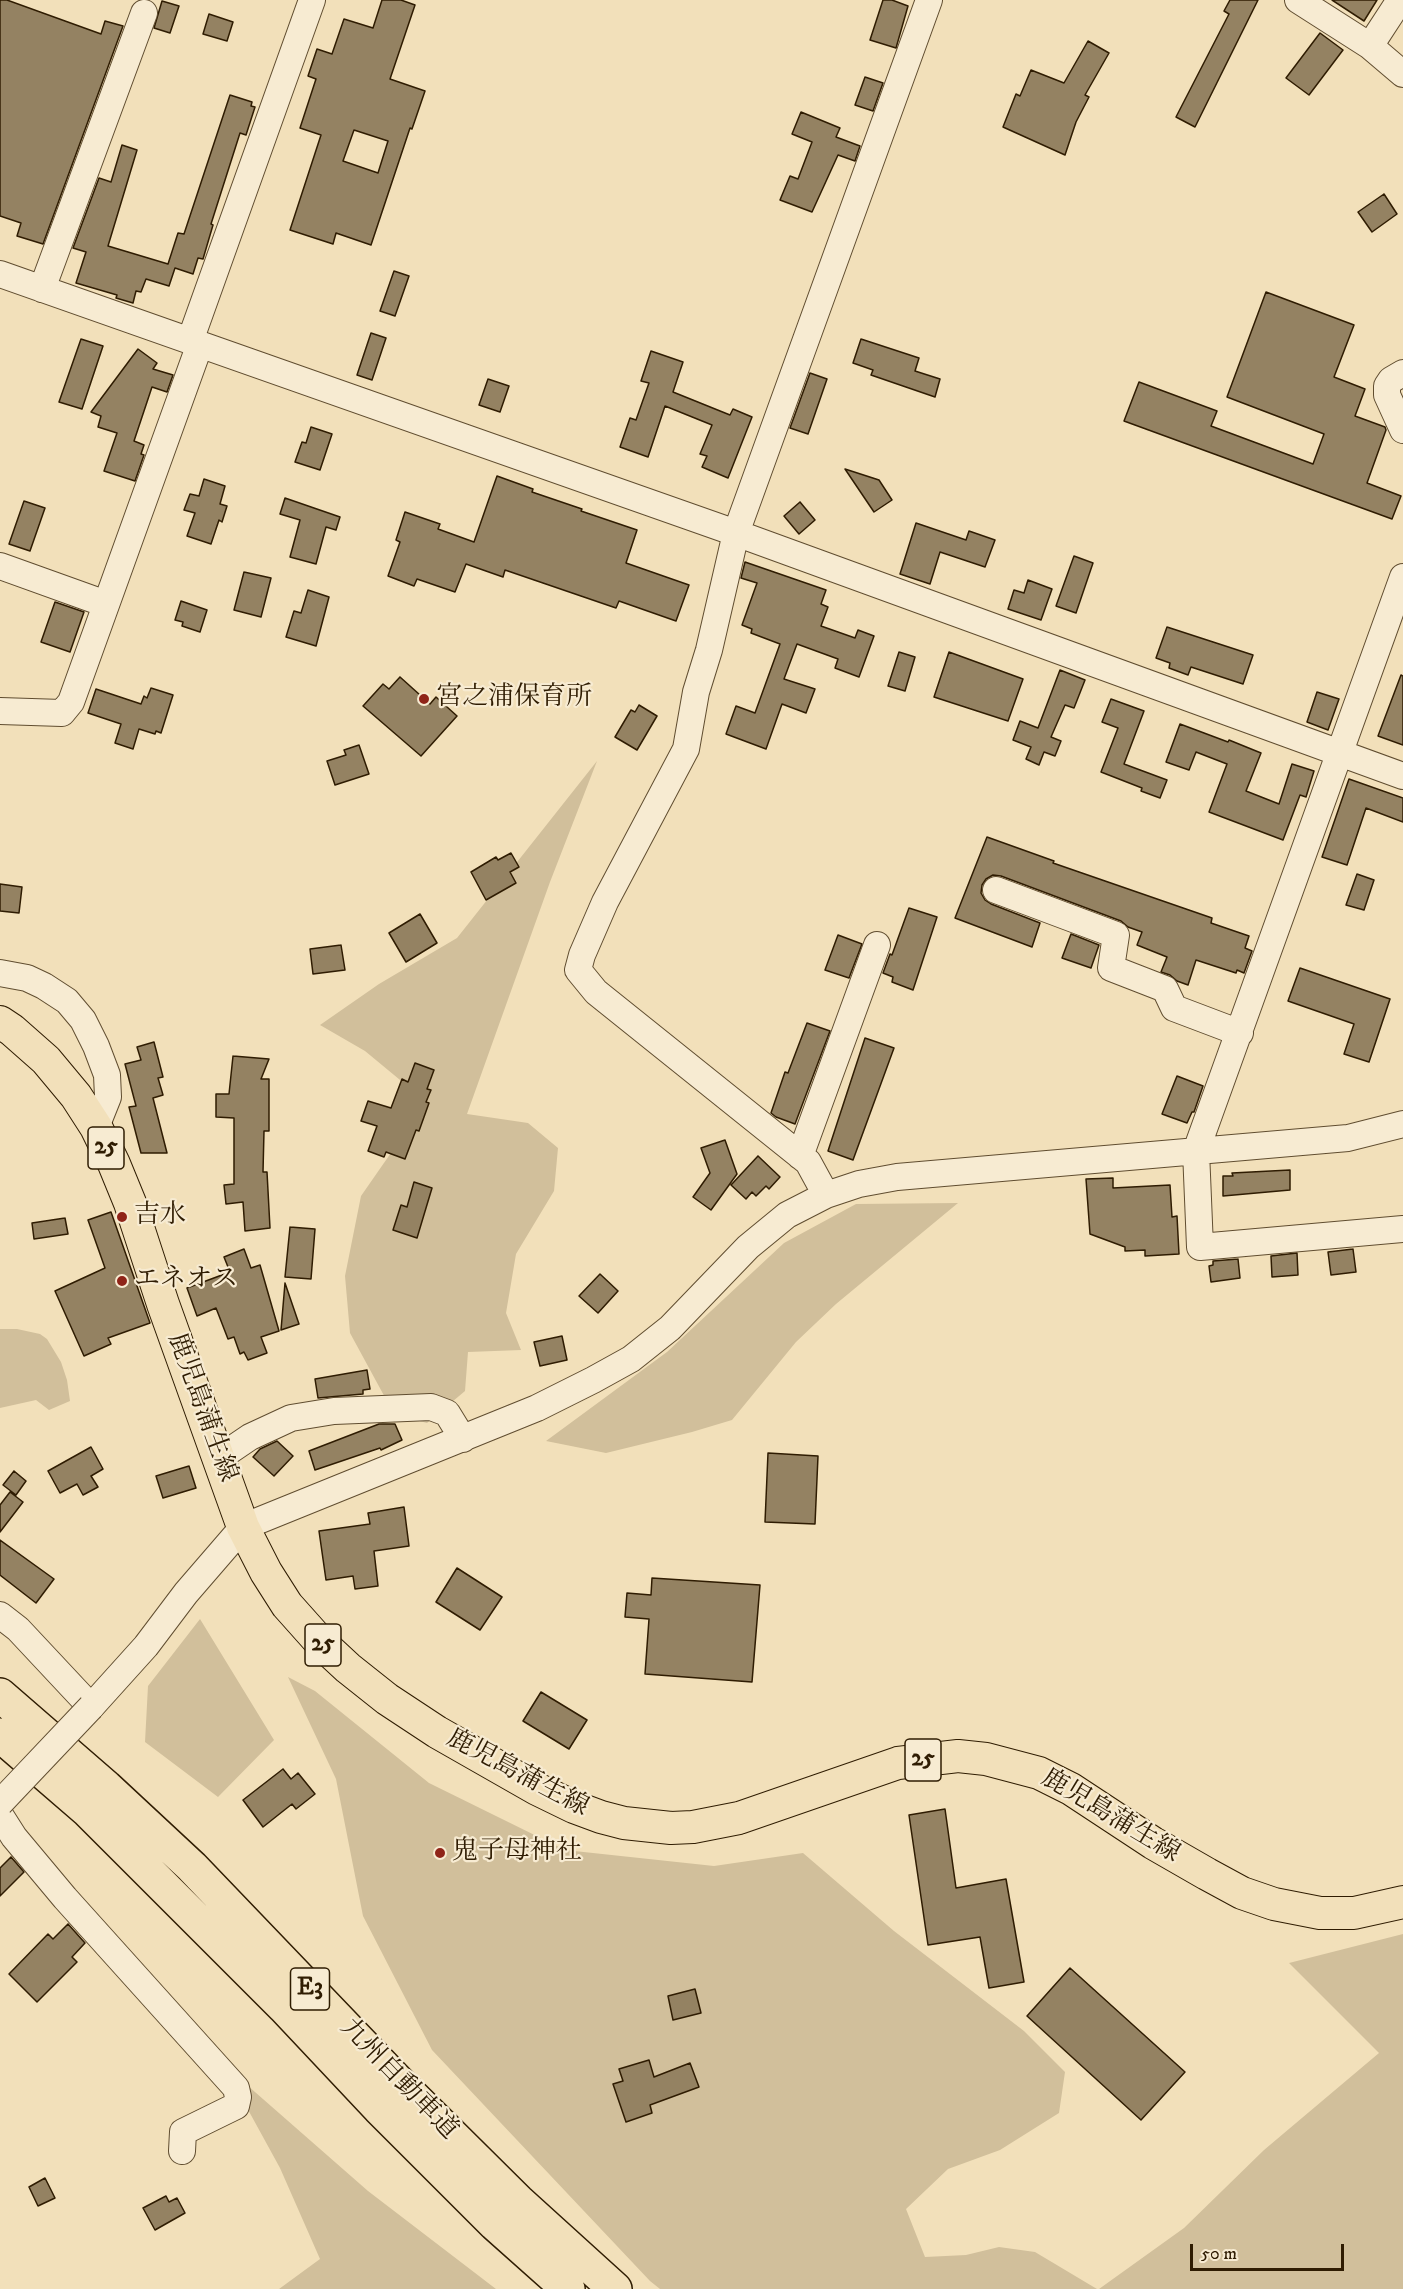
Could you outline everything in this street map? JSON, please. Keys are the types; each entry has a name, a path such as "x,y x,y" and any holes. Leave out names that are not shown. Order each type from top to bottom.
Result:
{"highway":[{"name":"九州自動車道","path":"0,1695 106,1787 192,1868 418,2102 518,2201 615,2289"},
{"name":"九州自動車道","path":"0,1736 88,1810 495,2224 568,2289"}],"main road":[{"name":"鹿児島蒲生線","path":"0,1023 12,1030 46,1060 76,1096 96,1127 130,1203 163,1304 243,1527 286,1605 305,1627 348,1668 387,1699 436,1732 537,1789 601,1817 646,1826 693,1827 738,1818 898,1763 958,1756 986,1759 1039,1773 1071,1789 1153,1843 1207,1874 1242,1893 1274,1904 1320,1913 1354,1913 1403,1902"}],"street":[{"path":"0,711 62,713 70,702 106,604 312,0"},
{"path":"826,1195 808,1162 596,992 578,970 582,955 605,902 686,749 696,692 709,650 736,533 929,0"},
{"path":"1298,0 1370,46 1403,74"},
{"path":"1370,46 1400,0"},
{"path":"42,289 144,13"},
{"path":"0,274 736,533 1403,776"},
{"path":"1403,374 1391,380 1387,395 1403,430"},
{"path":"0,566 106,604"},
{"path":"1403,577 1196,1151 1200,1247 1403,1229"},
{"path":"996,890 1116,935 1111,968 1165,988 1174,1008 1240,1032"},
{"path":"801,1156 877,945"},
{"path":"0,973 27,978 44,986 67,1001 83,1020 96,1046 106,1076 108,1097 96,1127"},
{"path":"0,1803 146,1646 186,1593 243,1527 537,1408 632,1359 670,1328 748,1246 787,1215 826,1195 859,1184 897,1177 1347,1138 1403,1124"},
{"path":"219,1458 250,1437 291,1418 334,1411 431,1407 447,1413 463,1439"},
{"path":"0,1615 18,1629 91,1707"},
{"path":"0,1815 14,1837 65,1898 236,2088 238,2097 236,2106 183,2132 182,2151"}],"shaded area":[{"path":"597,761 550,882 467,1114 528,1123 558,1148 554,1191 516,1254 506,1313 521,1350 468,1352 465,1391 427,1423 394,1414 350,1333 345,1276 361,1196 402,1137 417,1094 365,1051 320,1025 379,984 457,938"},
{"path":"958,1203 836,1304 796,1342 732,1420 606,1453 546,1441 667,1352 784,1243 856,1204"},
{"path":"0,1329 17,1329 40,1334 47,1339 61,1362 70,1401 49,1410 36,1400 0,1408"},
{"path":"200,1619 274,1740 218,1797 145,1742 148,1686"},
{"path":"288,1677 315,1691 429,1783 565,1850 714,1866 803,1853 894,1931 1024,2031 1065,2072 1059,2113 1000,2150 948,2169 906,2209 925,2257 966,2255 999,2247 1035,2252 1097,2289 660,2289 432,2050 363,1916 336,1779"},
{"path":"1403,1934 1403,2289 1099,2289 1184,2228 1264,2150 1379,2053 1289,1963"},
{"path":"223,2064 368,2191 496,2289 279,2289 320,2259 280,2168"}],"building":[{"path":"0,0 7,0 101,34 105,21 123,26 43,244 17,236 21,223 0,216"},
{"path":"382,0 401,0 415,5 390,79 425,91 412,129 410,128 371,245 336,233 333,244 290,230 321,135 300,128 316,79 308,76 317,49 332,54 344,19 373,28","holes":["354,130 388,141 378,173 343,161"]},
{"path":"883,0 892,0 908,6 896,48 870,40"},
{"path":"1230,0 1258,0 1195,127 1176,117 1229,14 1224,11"},
{"path":"1332,0 1377,0 1364,21"},
{"path":"162,1 179,6 170,33 154,28"},
{"path":"209,14 233,22 227,41 203,34"},
{"path":"1320,33 1343,50 1309,95 1286,78"},
{"path":"1088,41 1109,53 1085,95 1089,97 1076,122 1065,155 1003,127 1016,94 1020,96 1031,70 1064,83"},
{"path":"865,77 883,83 873,111 855,105"},
{"path":"230,95 252,102 251,106 255,107 246,135 240,133 211,224 213,225 203,259 198,258 193,274 175,268 169,286 146,279 141,292 136,291 133,303 116,298 117,295 76,283 86,252 73,248 99,178 111,182 122,145 137,150 108,246 168,264 178,233 184,234"},
{"path":"801,112 840,128 836,137 860,146 855,161 838,155 812,212 780,200 790,176 798,179 812,142 792,134"},
{"path":"1384,194 1397,214 1372,232 1358,212"},
{"path":"394,271 409,276 395,316 380,311"},
{"path":"1266,292 1354,325 1334,377 1365,389 1355,416 1385,427 1386,430 1367,483 1401,496 1392,519 1124,421 1139,382 1217,411 1211,426 1313,464 1324,434 1227,397"},
{"path":"371,333 386,338 372,380 357,375"},
{"path":"81,339 103,346 82,409 59,402"},
{"path":"861,339 919,358 915,371 940,379 935,397 871,375 873,370 853,363"},
{"path":"138,349 157,363 153,369 173,375 167,392 152,387 134,441 144,445 141,454 144,455 135,481 104,471 117,433 98,427 101,416 91,412"},
{"path":"651,351 683,362 673,392 730,415 733,409 752,417 728,478 702,467 707,456 700,454 712,425 665,406 648,457 620,447 630,418 636,420 649,383 641,381"},
{"path":"810,373 827,379 808,434 790,428"},
{"path":"488,379 509,386 500,412 479,405"},
{"path":"311,427 332,434 320,470 295,462 302,442 306,443"},
{"path":"845,469 879,480 892,500 874,512"},
{"path":"497,476 533,489 532,492 582,509 581,511 637,530 626,563 689,585 676,621 619,601 616,608 505,570 503,577 466,564 455,592 417,579 414,586 388,576 400,542 396,540 405,512 440,524 438,529 474,542"},
{"path":"204,479 225,486 220,504 227,506 222,522 219,520 211,544 187,536 195,513 184,510 190,494 199,496"},
{"path":"285,498 340,517 336,530 326,527 316,564 290,557 300,520 280,514"},
{"path":"24,501 45,508 30,551 9,544"},
{"path":"800,502 815,520 799,534 784,516"},
{"path":"916,523 966,540 969,531 995,540 985,567 940,552 930,584 900,574"},
{"path":"1074,556 1093,563 1076,613 1056,606"},
{"path":"745,562 826,590 821,604 828,607 821,626 855,638 858,630 874,636 859,677 835,668 838,659 797,644 784,679 815,689 806,713 782,704 766,749 726,734 736,706 755,713 780,644 751,633 752,629 742,625 757,583 741,578"},
{"path":"244,572 271,578 261,617 234,610"},
{"path":"1028,580 1052,589 1041,620 1008,609 1014,590 1024,593"},
{"path":"308,590 329,597 316,646 286,637 294,611 301,613"},
{"path":"181,601 207,610 200,632 182,626 183,622 175,620"},
{"path":"55,602 84,612 70,652 41,642"},
{"path":"1167,627 1253,655 1243,684 1191,667 1188,675 1169,668 1170,663 1156,658"},
{"path":"899,652 915,657 905,691 888,686"},
{"path":"949,652 1023,679 1008,721 934,697"},
{"path":"1060,670 1085,680 1074,708 1065,705 1051,737 1061,741 1055,756 1044,752 1039,765 1026,759 1031,747 1013,740 1020,721 1038,728"},
{"path":"1401,675 1403,676 1403,745 1378,736"},
{"path":"400,677 430,704 436,697 457,716 421,756 363,706 383,684 389,689"},
{"path":"151,688 173,695 161,733 156,731 155,734 139,729 133,749 115,743 121,724 88,713 96,689 141,704 144,696 147,698"},
{"path":"1317,692 1339,699 1328,730 1307,722"},
{"path":"1111,699 1144,711 1124,764 1167,780 1160,798 1141,791 1142,788 1101,772 1118,728 1102,722"},
{"path":"639,705 657,716 637,750 615,737 631,710 635,712"},
{"path":"1180,724 1261,753 1246,791 1279,804 1292,764 1314,771 1306,797 1300,795 1283,840 1209,812 1227,764 1196,752 1189,770 1166,762"},
{"path":"359,745 369,774 335,785 327,761 346,755 344,750"},
{"path":"1349,779 1403,798 1403,822 1366,808 1347,865 1322,857"},
{"path":"987,837 1054,861 1053,863 1212,918 1211,923 1249,936 1245,948 1252,951 1244,973 1237,970 1236,973 1196,960 1188,985 1177,981 1161,972 1167,957 1137,945 1142,932 1128,927 1121,921 1001,876 993,875 986,879 981,893 991,904 1040,923 1032,947 955,918"},
{"path":"511,853 519,867 510,872 516,883 486,900 471,872 496,857 498,860"},
{"path":"1357,874 1374,880 1364,910 1346,905"},
{"path":"0,884 22,887 19,913 0,911"},
{"path":"909,908 937,917 913,990 892,982 893,977 883,973"},
{"path":"420,914 437,943 406,962 389,933"},
{"path":"1071,934 1099,945 1091,968 1062,958"},
{"path":"838,935 862,944 849,978 825,970"},
{"path":"341,945 345,970 313,974 310,949"},
{"path":"1300,968 1390,999 1369,1062 1344,1054 1354,1024 1288,1001"},
{"path":"807,1023 830,1031 795,1124 771,1113 785,1072 788,1073"},
{"path":"865,1038 894,1048 853,1160 828,1151"},
{"path":"154,1042 163,1077 158,1078 163,1095 153,1098 167,1153 141,1153 129,1107 136,1106 125,1064 141,1060 137,1047"},
{"path":"233,1056 269,1059 261,1079 269,1079 269,1131 264,1131 263,1172 267,1172 270,1228 245,1231 243,1202 226,1204 224,1185 234,1184 234,1118 216,1117 216,1094 229,1094"},
{"path":"415,1063 434,1070 427,1089 431,1090 426,1102 429,1103 419,1131 416,1130 405,1159 386,1152 384,1157 368,1151 377,1126 361,1121 368,1101 391,1108 402,1079 408,1082"},
{"path":"1177,1076 1203,1086 1194,1112 1187,1123 1162,1114"},
{"path":"725,1140 737,1174 711,1210 693,1197 710,1173 701,1148"},
{"path":"758,1156 780,1177 769,1189 766,1186 756,1196 752,1192 746,1199 731,1185"},
{"path":"1290,1170 1290,1190 1223,1196 1223,1176 1233,1176 1232,1173"},
{"path":"1113,1178 1113,1188 1170,1185 1172,1217 1177,1216 1179,1254 1145,1256 1145,1250 1125,1251 1125,1247 1090,1234 1086,1179"},
{"path":"414,1182 432,1188 417,1238 393,1230 401,1205 407,1207"},
{"path":"111,1212 150,1323 108,1338 111,1344 84,1356 55,1291 105,1268 88,1220"},
{"path":"65,1218 68,1234 34,1239 32,1223"},
{"path":"290,1227 315,1229 311,1279 285,1277"},
{"path":"244,1249 251,1268 260,1265 279,1331 261,1337 267,1353 248,1360 244,1352 240,1354 234,1337 228,1339 216,1308 197,1316 187,1288 230,1272 224,1257"},
{"path":"1353,1249 1356,1272 1331,1275 1328,1252"},
{"path":"1297,1253 1298,1275 1272,1277 1271,1256"},
{"path":"1238,1259 1240,1278 1211,1282 1209,1266 1213,1265 1213,1261"},
{"path":"600,1274 618,1291 598,1313 579,1296"},
{"path":"285,1283 299,1324 281,1330"},
{"path":"562,1336 567,1360 540,1366 534,1342"},
{"path":"367,1370 370,1389 363,1390 363,1394 318,1398 315,1379"},
{"path":"379,1424 395,1424 402,1440 381,1450 380,1448 315,1470 309,1451"},
{"path":"277,1441 293,1456 274,1476 253,1457 260,1449"},
{"path":"91,1447 103,1469 91,1476 98,1487 83,1495 77,1484 60,1493 48,1471"},
{"path":"768,1453 818,1456 815,1524 765,1522"},
{"path":"189,1466 196,1488 163,1498 156,1476"},
{"path":"14,1471 26,1481 16,1495 3,1485"},
{"path":"10,1492 23,1502 0,1532 0,1505"},
{"path":"404,1507 409,1546 374,1551 378,1586 355,1589 353,1576 326,1580 319,1531 370,1524 368,1513"},
{"path":"0,1540 54,1579 36,1603 0,1575"},
{"path":"457,1568 502,1597 480,1630 436,1602"},
{"path":"652,1578 760,1585 752,1682 645,1674 649,1619 625,1617 627,1593 651,1595"},
{"path":"541,1692 587,1720 569,1749 523,1721"},
{"path":"283,1769 291,1779 298,1773 315,1794 296,1809 292,1804 263,1827 243,1800"},
{"path":"945,1809 956,1888 1006,1879 1024,1982 989,1988 980,1937 928,1945 909,1815"},
{"path":"11,1857 24,1872 0,1896 0,1868"},
{"path":"68,1924 85,1943 72,1957 77,1962 37,2002 9,1974 48,1934 53,1939"},
{"path":"1070,1968 1185,2072 1141,2120 1027,2016"},
{"path":"695,1989 701,2013 673,2020 668,1996"},
{"path":"649,2060 654,2077 690,2063 699,2087 650,2105 652,2113 626,2122 613,2084 623,2081 619,2069"},
{"path":"45,2178 55,2198 38,2206 29,2187"},
{"path":"166,2196 169,2202 177,2198 185,2213 155,2230 143,2208"}],"place":[{"name":"宮之浦保育所","path":"424,699"},
{"name":"吉水","path":"122,1217"},
{"name":"エネオス","path":"122,1281"},
{"name":"鬼子母神社","path":"440,1853"}]}
